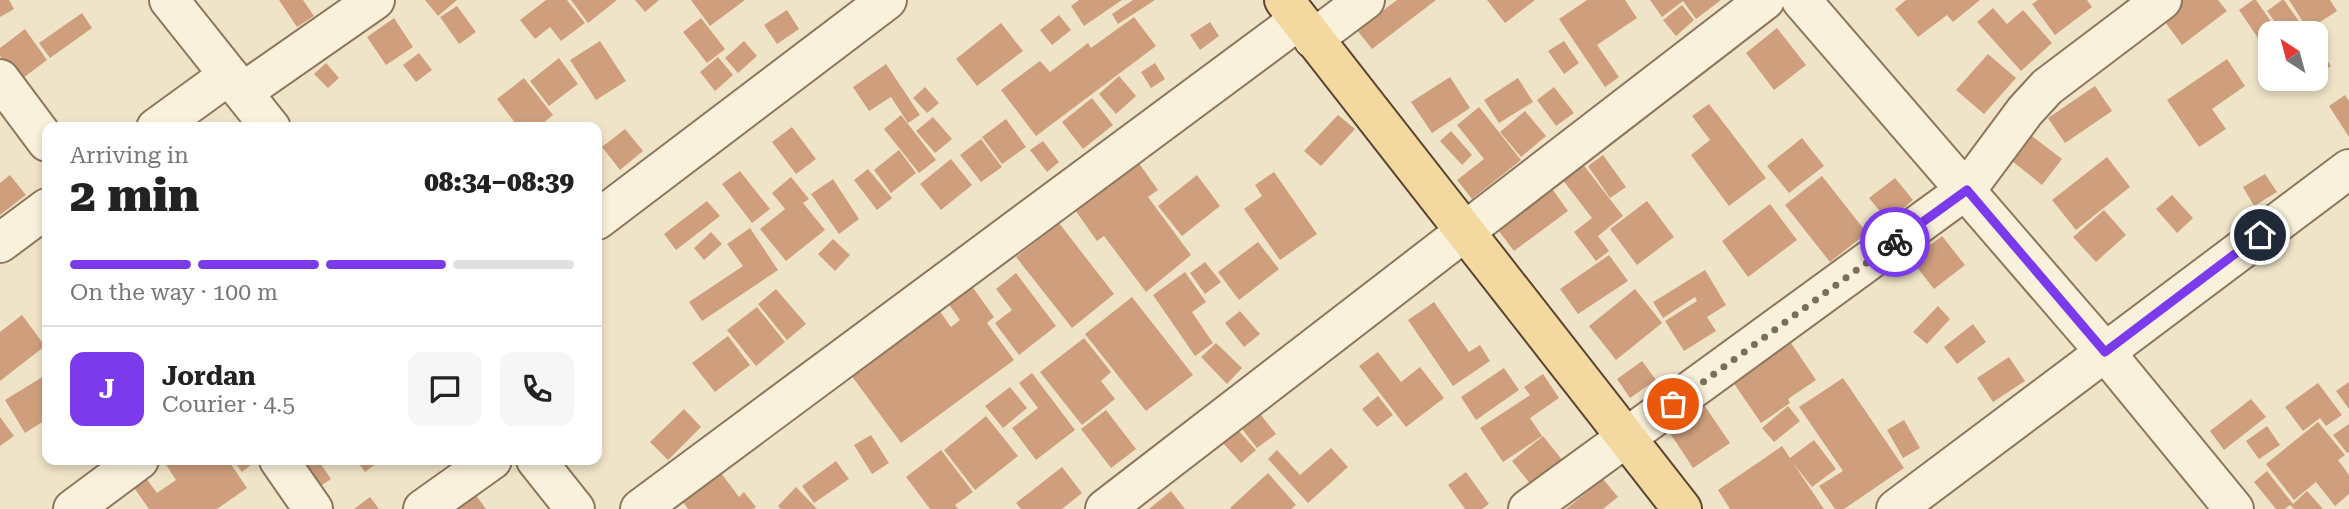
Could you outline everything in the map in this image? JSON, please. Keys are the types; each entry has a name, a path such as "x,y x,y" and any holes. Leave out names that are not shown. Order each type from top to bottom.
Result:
{"main road":[{"path":"1299,19 1682,509"}],"street":[{"path":"169,0 266,122"},
{"path":"167,122 375,0"},
{"path":"602,216 887,0"},
{"path":"640,509 1299,19 1366,0"},
{"path":"1105,509 1765,0"},
{"path":"1801,0 2105,352 2234,509"},
{"path":"1528,509 1967,190 2025,111 2048,87 2162,0"},
{"path":"0,79 42,135"},
{"path":"1896,509 2349,169"},
{"path":"0,243 42,212"},
{"path":"73,509 132,465"},
{"path":"282,465 313,509"},
{"path":"423,509 485,465"},
{"path":"540,465 575,509"}],"building":[{"path":"0,0 9,0 14,9 0,17"},
{"path":"279,0 303,0 314,16 297,27"},
{"path":"425,0 457,0 438,16"},
{"path":"546,0 567,0 585,23 561,41 550,27 535,39 520,20"},
{"path":"571,0 617,0 588,23"},
{"path":"635,0 659,0 645,12"},
{"path":"691,0 745,0 710,26"},
{"path":"1079,0 1122,0 1084,26 1071,6"},
{"path":"1133,0 1155,0 1118,24 1112,14"},
{"path":"1397,0 1436,0 1372,49 1357,30"},
{"path":"1487,0 1535,0 1505,23"},
{"path":"1587,0 1625,0 1637,18 1597,45 1619,77 1605,87 1559,19"},
{"path":"1650,0 1721,0 1696,19 1683,1 1662,17"},
{"path":"1906,0 1980,0 1953,22 1947,15 1918,37 1895,9"},
{"path":"2038,0 2087,0 2092,7 2055,35 2032,4"},
{"path":"2179,0 2218,0 2227,11 2182,45 2160,15"},
{"path":"2256,0 2271,21 2258,21 2258,38 2239,10"},
{"path":"2284,0 2299,21 2274,21 2267,11"},
{"path":"2289,0 2330,0 2337,11 2322,21 2302,21"},
{"path":"1682,5 1694,20 1676,36 1663,20"},
{"path":"457,6 476,32 459,44 440,17"},
{"path":"1993,8 2007,24 2023,10 2052,43 2021,71 1977,22"},
{"path":"787,10 799,29 777,44 764,25"},
{"path":"82,13 92,28 50,58 39,43"},
{"path":"1059,15 1071,30 1052,45 1040,30"},
{"path":"1134,17 1156,46 1036,136 1001,90 1040,61 1050,72 1088,43 1091,48"},
{"path":"394,18 413,47 386,65 367,37"},
{"path":"701,18 725,49 707,63 683,32"},
{"path":"1210,22 1219,36 1200,50 1190,35"},
{"path":"1001,23 1023,51 977,86 956,59"},
{"path":"1777,28 1806,65 1774,90 1746,53"},
{"path":"25,29 47,60 19,81 0,56 0,48"},
{"path":"600,41 626,81 596,100 570,60"},
{"path":"744,41 757,56 738,73 725,58"},
{"path":"1564,41 1579,63 1564,74 1548,51"},
{"path":"419,53 432,70 416,82 403,65"},
{"path":"1988,54 2016,78 1984,114 1956,90"},
{"path":"718,57 733,75 715,91 700,72"},
{"path":"559,58 578,84 549,106 530,81"},
{"path":"2227,59 2245,86 2212,109 2226,129 2199,147 2167,100"},
{"path":"326,63 339,78 328,88 314,74"},
{"path":"1155,63 1165,79 1151,88 1141,72"},
{"path":"886,64 920,115 908,123 891,97 869,111 853,87"},
{"path":"1119,76 1136,96 1116,114 1099,94"},
{"path":"1450,77 1470,108 1432,133 1411,102"},
{"path":"524,78 553,115 544,122 514,122 497,99"},
{"path":"1518,78 1533,102 1499,123 1484,100"},
{"path":"2095,86 2112,111 2065,143 2048,118"},
{"path":"925,87 939,103 927,113 913,98"},
{"path":"1554,87 1574,113 1556,126 1537,100"},
{"path":"2345,95 2349,101 2349,137 2329,106"},
{"path":"1092,98 1113,125 1083,149 1062,122"},
{"path":"1709,104 1766,178 1729,206 1691,155 1710,140 1692,116"},
{"path":"1479,107 1521,160 1472,199 1457,180 1484,159 1457,125"},
{"path":"1525,111 1546,136 1521,157 1500,132"},
{"path":"901,115 936,160 919,173 884,129"},
{"path":"1338,115 1355,129 1321,166 1304,151"},
{"path":"933,117 952,139 935,153 916,131"},
{"path":"1006,119 1026,147 1002,164 982,137"},
{"path":"792,127 816,159 796,174 772,142"},
{"path":"625,129 643,151 620,170 602,147"},
{"path":"1451,131 1472,155 1462,165 1440,141"},
{"path":"2032,136 2062,159 2042,185 2012,161"},
{"path":"1802,138 1824,166 1789,193 1767,166"},
{"path":"981,139 1002,167 981,182 960,155"},
{"path":"1043,141 1059,162 1047,172 1030,150"},
{"path":"899,150 916,173 891,193 874,170"},
{"path":"1603,155 1626,187 1610,198 1588,166"},
{"path":"2107,157 2130,187 2076,230 2052,200"},
{"path":"951,159 972,185 941,210 920,184"},
{"path":"1138,162 1158,190 1148,197 1191,255 1146,292 1104,236 1097,241 1075,210"},
{"path":"1582,163 1623,216 1598,236 1609,251 1596,261 1574,232 1592,218 1562,179"},
{"path":"868,169 892,198 877,210 854,180"},
{"path":"740,171 770,209 752,223 722,184"},
{"path":"1274,172 1317,234 1280,260 1244,209 1262,196 1255,185"},
{"path":"2265,174 2277,192 2254,206 2243,187"},
{"path":"10,175 26,195 0,215 0,183"},
{"path":"1197,175 1220,206 1182,236 1158,206"},
{"path":"1822,176 1867,233 1830,262 1785,205"},
{"path":"791,177 809,199 803,203 825,230 786,261 760,229 785,209 772,193"},
{"path":"1895,178 1913,200 1888,221 1869,198"},
{"path":"833,179 859,219 839,234 811,194"},
{"path":"1553,190 1568,211 1514,251 1498,230"},
{"path":"2172,195 2193,218 2177,233 2156,209"},
{"path":"707,201 720,216 676,250 664,234"},
{"path":"1647,201 1674,237 1637,265 1610,229"},
{"path":"1770,204 1797,240 1748,277 1722,241"},
{"path":"2104,210 2126,235 2096,262 2073,237"},
{"path":"1059,223 1114,294 1072,328 1016,257"},
{"path":"750,228 778,270 702,321 689,302 743,266 727,244"},
{"path":"711,232 722,244 704,260 694,248"},
{"path":"1942,236 1965,265 1934,289 1911,260"},
{"path":"833,239 850,255 835,271 818,254"},
{"path":"1258,242 1279,269 1239,300 1218,272"},
{"path":"1609,255 1628,281 1578,314 1560,289"},
{"path":"1205,262 1221,282 1205,294 1190,273"},
{"path":"1705,270 1726,305 1707,317 1716,331 1684,351 1665,321 1697,301 1695,297 1663,318 1653,302"},
{"path":"1185,272 1206,302 1192,312 1213,343 1195,356 1153,295"},
{"path":"1016,273 1056,326 1019,355 995,323 1012,310 996,289"},
{"path":"971,285 994,317 987,323 1014,360 901,443 851,375 939,310 951,327 960,320 948,303"},
{"path":"776,289 806,324 787,340 758,304"},
{"path":"1635,289 1662,323 1616,360 1589,326"},
{"path":"1132,297 1193,375 1146,411 1085,334"},
{"path":"1434,302 1469,352 1480,345 1490,361 1453,386 1408,320"},
{"path":"1938,306 1950,319 1927,344 1913,332"},
{"path":"757,307 785,342 756,366 727,330"},
{"path":"1240,311 1260,334 1244,347 1225,323"},
{"path":"22,315 42,342 42,348 0,381 0,332"},
{"path":"1973,324 1986,342 1957,364 1944,347"},
{"path":"728,336 750,365 715,392 692,363"},
{"path":"1084,338 1111,372 1101,381 1115,399 1082,425 1040,372"},
{"path":"1216,343 1242,368 1227,384 1201,357"},
{"path":"1791,343 1816,380 1788,399 1790,403 1761,423 1733,382"},
{"path":"1378,352 1401,382 1420,367 1444,398 1406,427 1359,366"},
{"path":"2009,357 2025,381 1993,402 1977,378"},
{"path":"1642,361 1656,380 1630,398 1617,379"},
{"path":"1504,368 1519,390 1476,420 1461,397"},
{"path":"1032,373 1075,430 1036,460 1012,428 1038,408 1019,383"},
{"path":"1543,374 1559,398 1530,418 1542,436 1503,462 1480,428 1530,395 1524,387"},
{"path":"42,377 42,422 25,433 5,400"},
{"path":"1843,378 1904,468 1844,509 1835,509 1819,486 1843,471 1799,407"},
{"path":"2349,382 2349,409 2336,391"},
{"path":"2318,383 2342,415 2326,426 2320,418 2303,431 2285,407"},
{"path":"1010,387 1027,408 1003,428 985,406"},
{"path":"1378,396 1393,415 1377,427 1362,409"},
{"path":"2251,399 2266,417 2224,450 2210,431"},
{"path":"1704,405 1730,443 1693,468 1668,430"},
{"path":"1788,406 1800,421 1774,442 1762,428"},
{"path":"684,409 701,427 668,460 650,442"},
{"path":"1106,410 1136,449 1111,468 1081,429"},
{"path":"1261,415 1276,434 1257,448 1242,429"},
{"path":"986,416 1018,456 975,490 944,450"},
{"path":"0,417 14,436 0,446"},
{"path":"1904,420 1920,448 1903,458 1887,430"},
{"path":"2318,422 2345,455 2338,460 2349,475 2349,494 2335,506 2316,482 2294,500 2266,464"},
{"path":"2349,424 2349,452 2347,453 2333,435"},
{"path":"2267,426 2280,445 2259,459 2246,441"},
{"path":"1238,430 1256,450 1241,463 1223,443"},
{"path":"871,435 889,463 872,474 854,445"},
{"path":"1543,436 1567,466 1536,491 1512,461"},
{"path":"1814,440 1836,469 1812,487 1793,463 1824,509 1730,509 1718,490 1782,446 1790,458"},
{"path":"1331,448 1348,467 1308,503 1268,459 1277,450 1300,475"},
{"path":"941,450 973,492 955,505 958,509 930,509 906,477"},
{"path":"836,461 849,479 814,503 802,486"},
{"path":"166,465 231,465 247,488 217,509 149,509 130,482 143,474 157,493 176,480"},
{"path":"237,465 251,465 242,472"},
{"path":"304,465 321,465 331,479 319,487"},
{"path":"360,465 374,465 365,472"},
{"path":"1062,467 1082,493 1062,509 1021,509 1016,503"},
{"path":"2267,471 2293,504 2307,491 2323,509 2294,509 2290,505 2285,509 2276,509 2254,482"},
{"path":"1466,472 1489,504 1482,509 1465,509 1448,485"},
{"path":"721,473 739,497 744,492 756,507 688,509 683,502"},
{"path":"1268,473 1296,505 1291,509 1230,508"},
{"path":"1603,479 1618,497 1603,509 1566,509"},
{"path":"796,487 817,509 781,509 778,506"},
{"path":"473,491 486,509 448,509"},
{"path":"1171,491 1185,509 1149,509"},
{"path":"370,497 379,509 354,509"}],"way so far":[{"path":"1673,404 1895,242"}],"route":[{"path":"1895,242 1967,190 2105,352 2260,235"}]}
